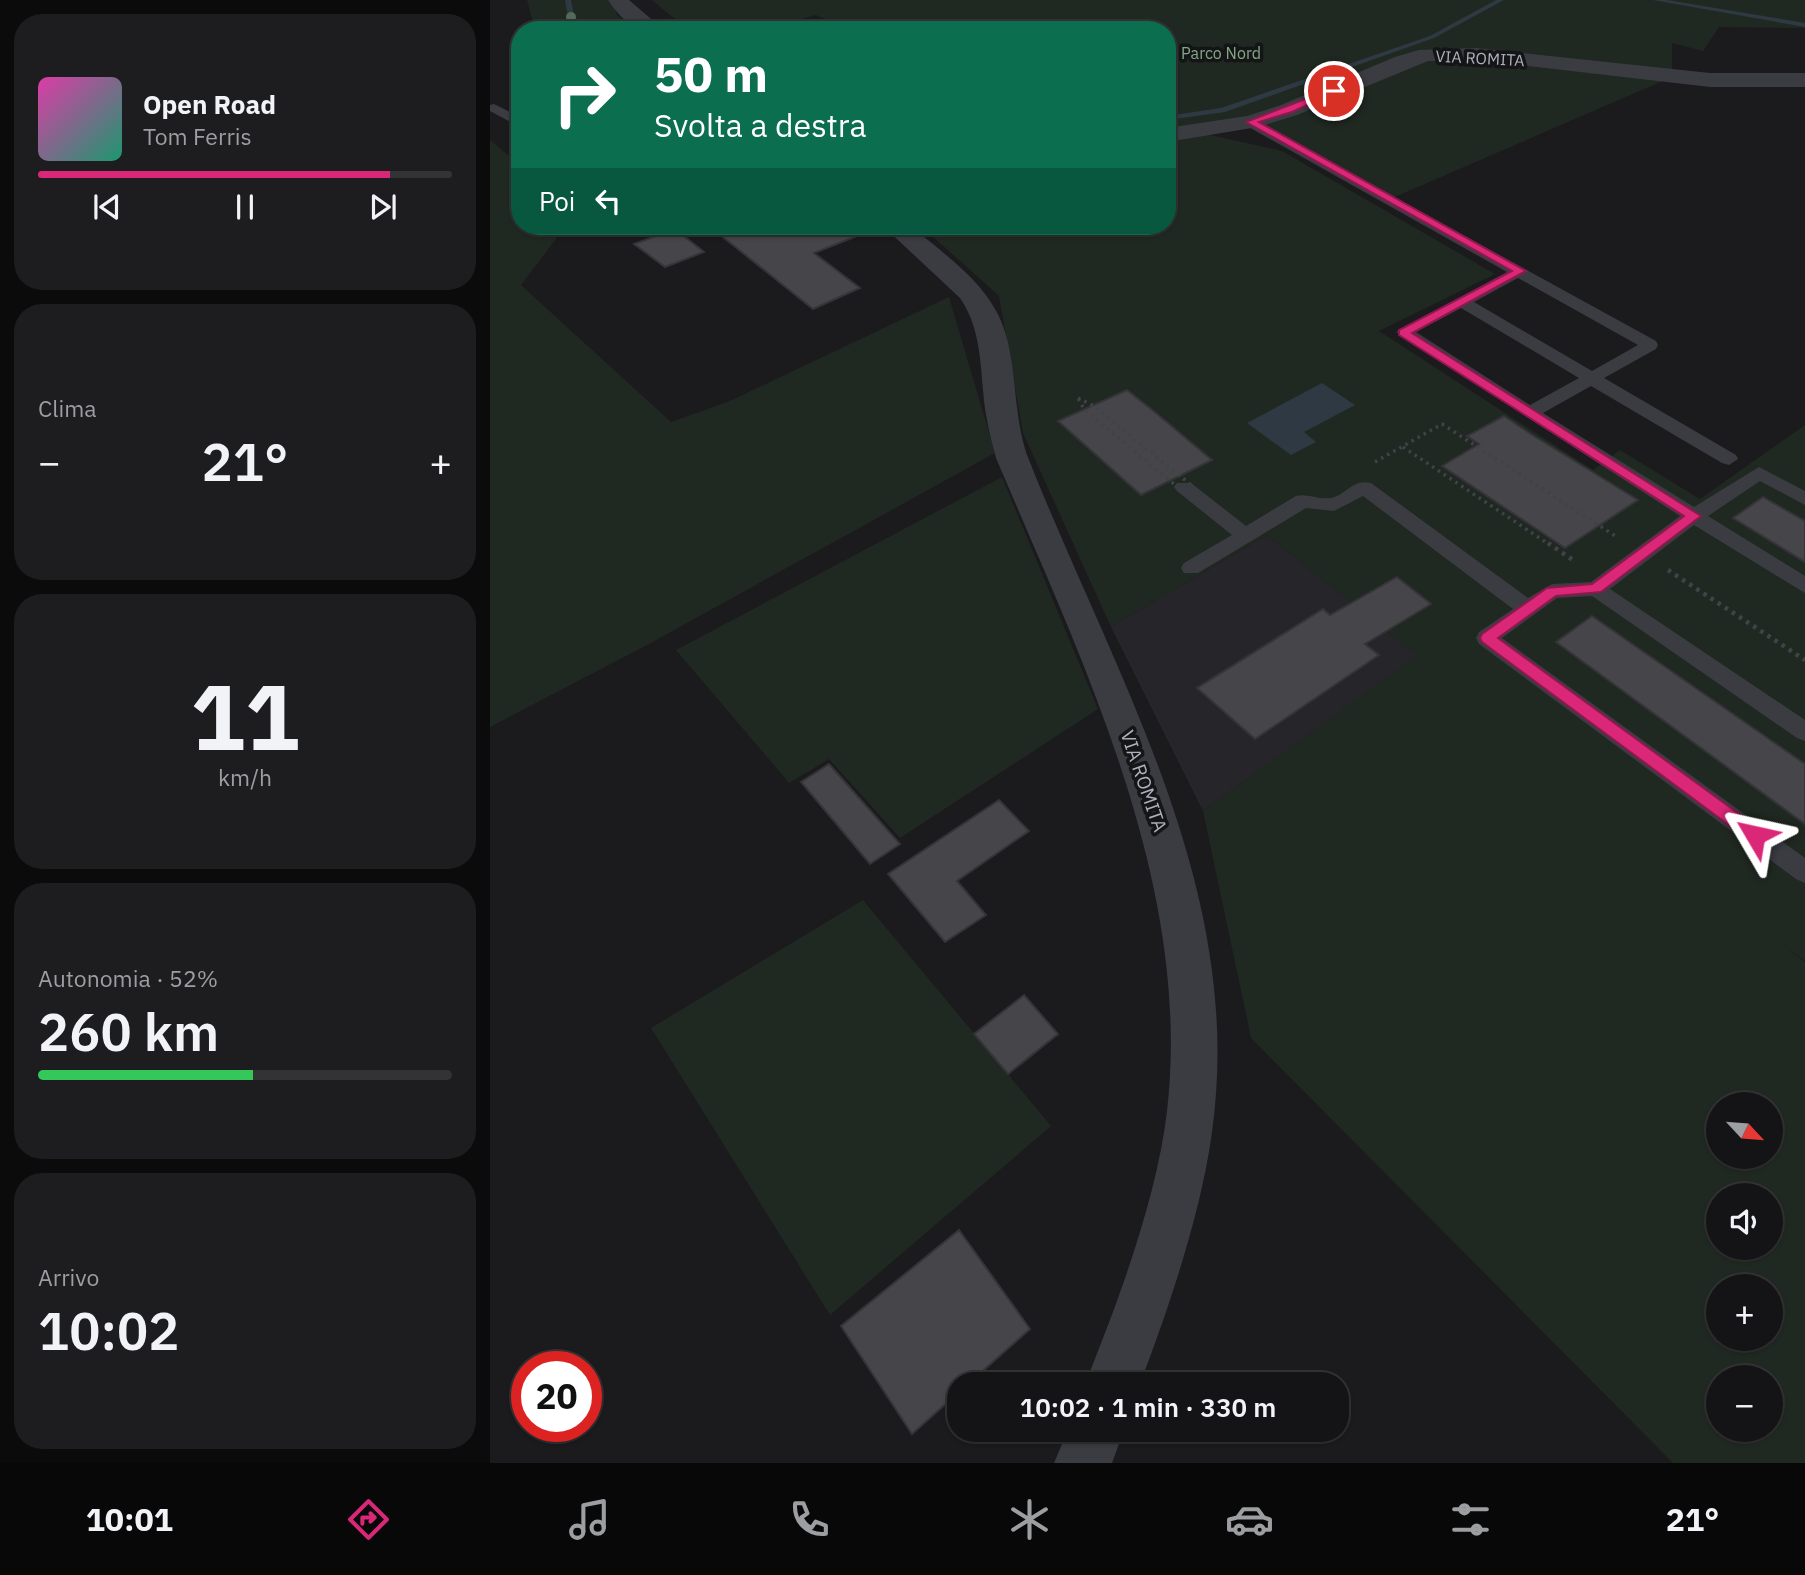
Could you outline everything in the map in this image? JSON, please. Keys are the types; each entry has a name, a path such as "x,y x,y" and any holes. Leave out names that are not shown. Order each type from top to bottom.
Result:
{"street":[{"path":"618,0 641,21"},
{"name":"VIA ROMITA","path":"1176,134 1251,122 1289,110 1403,62 1427,55 1476,54 1710,80 1805,79"},
{"name":"VIA ROMITA","path":"906,235 970,292 983,311 994,349 1002,421 1012,458 1113,695 1153,801 1172,863 1187,933 1195,1019 1191,1110 1177,1195 1118,1372"},
{"path":"1083,1463 1091,1442"}],"lane":[{"path":"494,108 511,118"},
{"path":"1251,122 1650,345 1530,413"},
{"path":"1520,271 1404,332 1805,586"},
{"path":"1462,302 1729,459"},
{"path":"1803,868 1487,638 1552,591 1601,585 1694,516 1759,473 1805,499"},
{"path":"1184,486 1246,536"},
{"path":"1191,568 1303,501 1334,505 1364,487 1528,609"},
{"path":"1601,585 1805,732"}],"path":[{"path":"1078,398 1094,406 1190,484 1184,486 1180,489 1084,409 1078,398"},
{"path":"1364,487 1350,476 1442,424 1805,660"},
{"path":"1402,446 1601,585"}],"shaded area":[{"path":"1322,383 1355,405 1304,432 1316,442 1291,455 1247,423"},
{"path":"1267,535 1417,656 1203,811 1111,627"}],"green space":[{"path":"527,0 613,0 617,15 624,21 533,21"},
{"name":"Parco Nord","path":"652,0 1805,0 1805,28 1719,27 1703,51 1672,43 1672,77 1390,199 1251,122 1176,134 1176,21 830,21 816,15 794,21 682,21 672,17"},
{"path":"1206,134 1282,151 1495,274 1379,331 1593,470 1620,450 1700,499 1805,425 1805,961 1782,944 1805,962 1805,1463 1673,1463 1251,1038 1203,811 1416,656 1267,535 1111,627 1023,433 999,296 931,235 1176,235 1176,139"},
{"path":"490,140 511,157 511,235 559,235 521,285 671,422 730,401 949,297 995,453 649,644 490,727"},
{"path":"1002,477 1098,709 900,838 829,759 789,783 676,650"},
{"path":"863,900 1051,1126 830,1315 651,1028"}],"building":[{"path":"659,235 683,235 704,252 665,267 634,244"},
{"path":"720,235 859,235 814,253 860,288 813,309"},
{"path":"1127,390 1212,460 1141,495 1058,421"},
{"path":"1504,416 1638,500 1565,548 1442,466 1479,444 1467,436"},
{"path":"1763,497 1805,521 1805,562 1733,518"},
{"path":"1397,577 1431,604 1365,644 1379,655 1255,739 1197,688 1323,609 1330,615"},
{"path":"1592,616 1805,764 1805,824 1556,642"},
{"path":"829,764 900,844 870,864 801,782"},
{"path":"999,800 1029,831 957,881 986,915 945,942 888,874"},
{"path":"1024,995 1058,1034 1008,1074 974,1034"},
{"path":"959,1230 1030,1329 982,1372 947,1372 947,1403 912,1434 841,1326"}],"waterway":[{"path":"568,0 571,17 575,21"},
{"path":"1176,117 1222,110 1432,37 1501,0"},
{"path":"1656,0 1805,25"}],"route":[{"path":"1334,91 1251,122 1520,271 1404,332 1694,516 1596,589 1552,591 1487,638 1755,835"}]}
